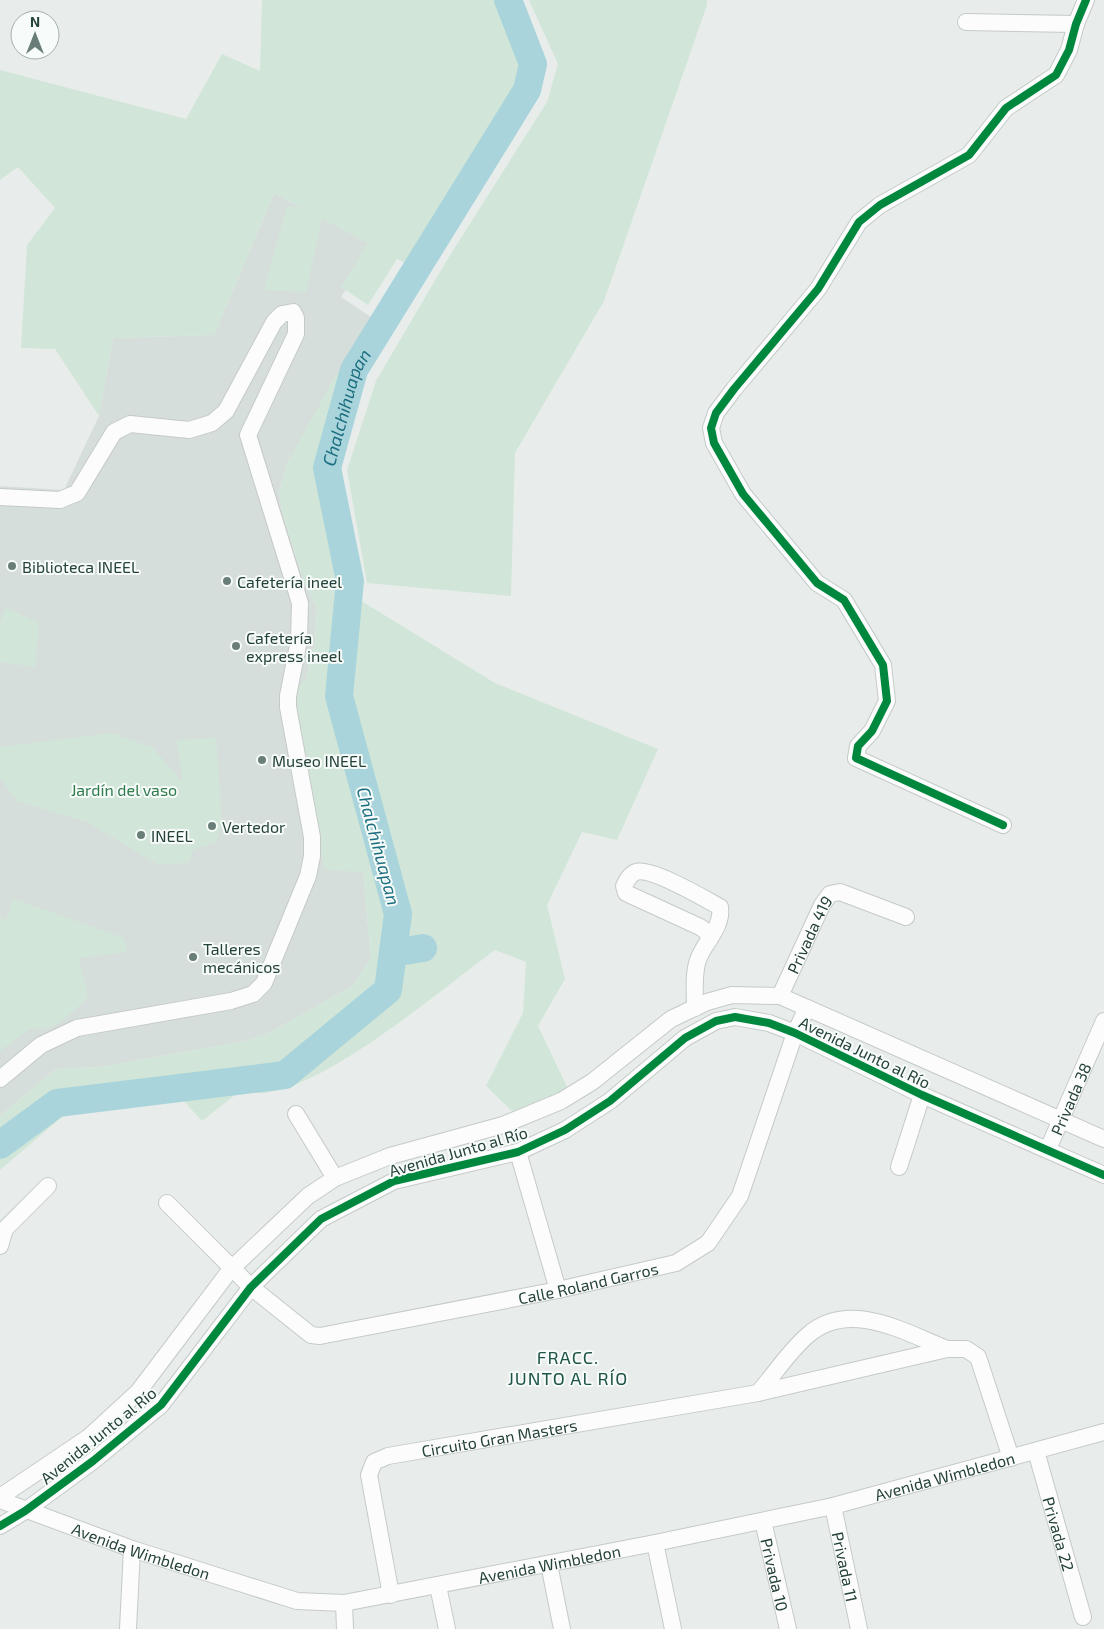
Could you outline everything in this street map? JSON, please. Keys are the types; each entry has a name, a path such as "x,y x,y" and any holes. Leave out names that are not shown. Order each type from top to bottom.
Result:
{"street":[{"path":"1004,825 856,758 858,746 872,731 887,701 883,665 844,600 818,583 743,494 714,443 711,428 716,413 734,389 818,289 859,222 880,205 969,155 1006,108 1056,75 1069,50 1076,24 1086,0"},
{"path":"966,22 1076,24"},
{"path":"0,497 60,500 77,493 114,432 130,424 189,430 212,423 226,411 274,322 282,314 293,312 296,318 296,334 248,435 300,603 299,640 288,696 288,707 312,837 308,876 264,983 253,994 231,1001 77,1028 41,1046 0,1079"},
{"path":"695,1008 695,974 698,959 710,939 722,917 720,907 692,891 650,873 638,871 631,874 624,886 626,893 700,927 707,932 710,939"},
{"name":"Privada 419","path":"780,996 822,905 830,894 840,892 906,917"},
{"name":"Avenida Junto al Río","path":"0,1498 89,1437 138,1392 231,1269 308,1196 335,1178 390,1156 503,1126 561,1101 592,1082 671,1019 732,995 780,996 1104,1139"},
{"name":"Calle Roland Garros","path":"167,1203 231,1269 311,1335 320,1336 558,1290 676,1263 708,1243 740,1196 795,1032 807,1008"},
{"name":"Avenida Junto al Río","path":"0,1526 25,1511 93,1461 161,1405 251,1287 321,1220 394,1181 518,1152 566,1130 610,1101 685,1038 716,1021 735,1017 769,1022 795,1032 922,1095 1104,1175"},
{"name":"Privada 38","path":"1048,1149 1104,1021"},
{"path":"592,1082 610,1101"},
{"path":"899,1167 922,1095"},
{"path":"296,1114 335,1178"},
{"path":"518,1152 558,1290"},
{"path":"0,1246 5,1229 48,1186"},
{"name":"Circuito Gran Masters","path":"758,1394 807,1335 821,1326 839,1319 861,1318 886,1325 947,1349"},
{"name":"Circuito Gran Masters","path":"391,1595 368,1475 374,1462 388,1456 758,1394 947,1349 966,1349 978,1357 1011,1458"},
{"name":"Avenida Wimbledon","path":"0,1498 25,1511 132,1550 297,1601 344,1603 655,1544 833,1506 1104,1432"},
{"name":"Privada 22","path":"1036,1451 1083,1617"},
{"name":"Privada 11","path":"833,1506 859,1629"},
{"name":"Privada 10","path":"763,1521 788,1629"},
{"path":"655,1544 672,1629"},
{"path":"128,1629 132,1550"},
{"path":"549,1564 562,1629"},
{"path":"438,1586 446,1629"},
{"path":"344,1603 346,1629"}],"shaded area":[{"path":"274,193 376,247 341,297 371,317 288,462 279,491 282,511 303,579 317,608 315,643 306,679 291,697 363,872 371,958 353,986 269,1033 246,1041 101,1067 56,1069 0,1116 0,486 64,490 99,416 113,338 214,335"}],"green space":[{"path":"262,0 508,0 533,64 524,94 486,163 388,321 335,448 326,488 326,512 336,563 337,586 495,683 658,749 617,840 582,832 547,905 565,979 538,1026 569,1091 513,1112 486,1086 523,1013 526,962 495,950 383,1034 319,1074 289,1087 263,1093 240,1091 202,1121 180,1097 138,1099 62,1117 0,1170 0,1116 56,1069 101,1067 246,1041 269,1033 353,986 371,958 363,872 325,870 293,719 291,697 306,679 315,643 317,608 303,579 282,511 279,491 288,462 332,382 406,263 397,259 368,305 341,287 368,243 322,219 306,292 264,290 287,206 302,208 274,193 214,335 113,338 99,416 55,349 21,348 27,245 55,208 18,167 0,180 0,70 186,119 222,54 260,71"},
{"path":"529,0 707,0 707,5 604,301 515,453 511,596 367,583 347,470 376,381 447,260 547,102 558,64"},
{"path":"6,608 39,623 35,667 0,662 0,622"},
{"name":"Jardín del vaso","path":"112,733 153,748 183,783 177,740 216,738 222,823 216,842 193,850 188,863 157,864 87,822 17,801 0,777 0,747"},
{"path":"14,899 124,938 127,952 79,958 88,997 66,1018 50,1028 29,1029 0,1051 0,918 6,920"}],"waterway":[{"name":"Chalchihuapan","path":"0,1145 57,1103 285,1075 388,990 398,914 339,696 350,581 327,468 354,370 527,90 533,64 508,0"},
{"path":"393,953 423,948"}],"cycle path":[{"path":"1003,825 856,758 858,746 872,731 887,701 883,665 844,600 817,583 743,494 714,443 711,428 716,413 734,389 818,289 859,222 880,205 969,155 1006,108 1056,75 1069,50 1076,24 1086,0"},
{"path":"0,1526 25,1511 93,1461 161,1405 251,1287 321,1219 394,1181 518,1152 565,1130 610,1101 685,1038 716,1021 735,1017 769,1023 795,1033 922,1095 1104,1175"}],"place":[{"name":"Biblioteca INEEL","path":"12,566"},
{"name":"Cafetería ineel","path":"227,581"},
{"name":"Cafetería express ineel","path":"236,646"},
{"name":"Museo INEEL","path":"262,760"},
{"name":"Vertedor","path":"212,826"},
{"name":"INEEL","path":"141,835"},
{"name":"Talleres mecánicos","path":"193,957"}],"district":[{"name":"FRACC. JUNTO AL RÍO","path":"568,1367"}]}
